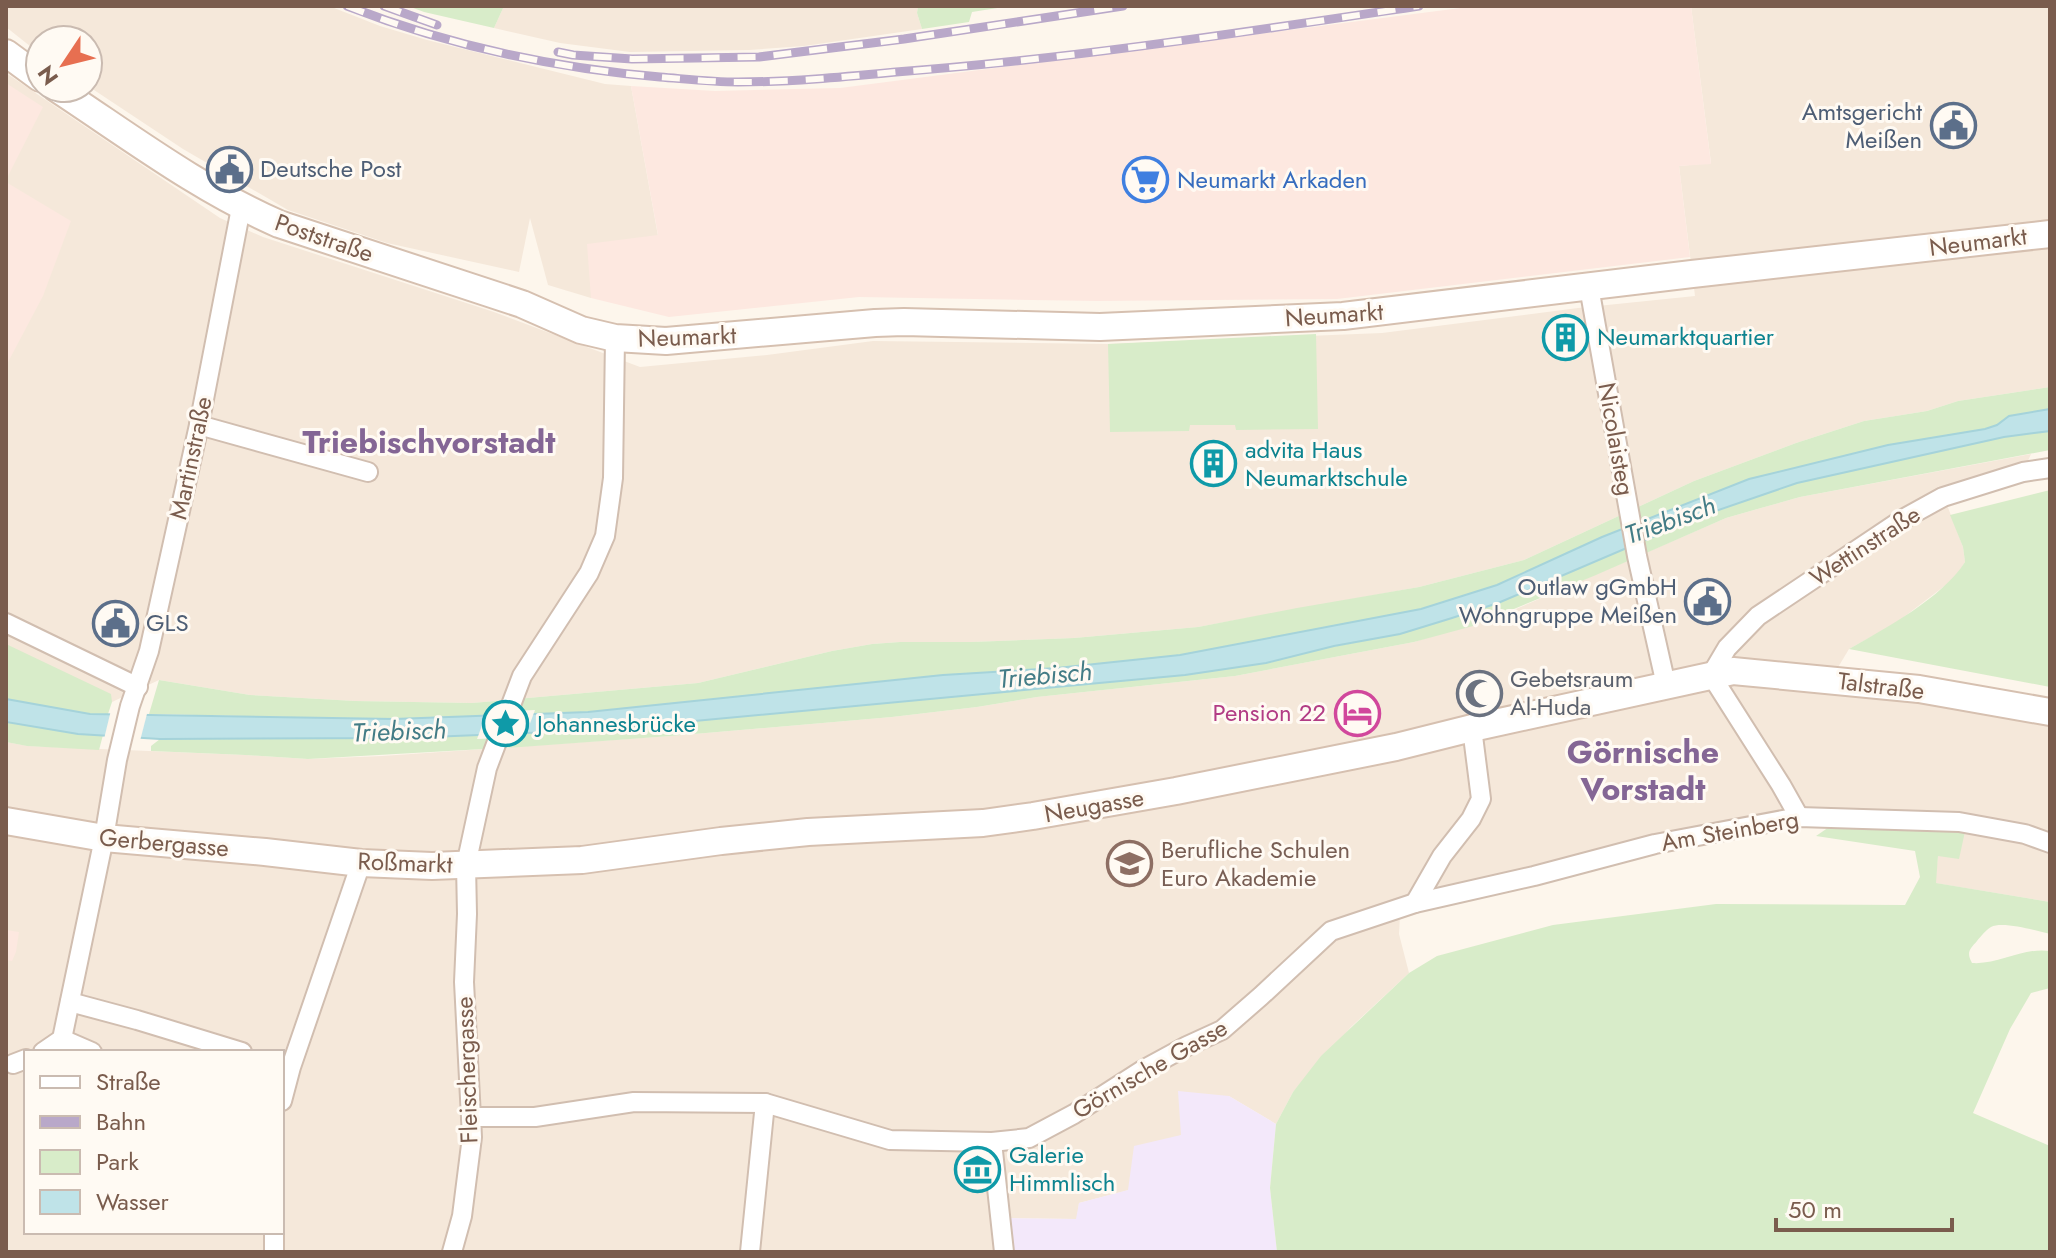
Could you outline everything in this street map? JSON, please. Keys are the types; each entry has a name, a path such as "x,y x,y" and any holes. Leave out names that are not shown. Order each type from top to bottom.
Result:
{"main road":[{"path":"6,53 24,66"},
{"name":"Poststraße","path":"80,104 241,208 279,224 522,304 581,330 615,338"},
{"name":"Neumarkt","path":"615,338 666,341 890,323 1100,327 1343,316 2050,234"},
{"name":"Talstraße","path":"1711,675 1733,671 1831,679 1919,689 2050,712"},
{"name":"Neugasse","path":"466,865 582,860 808,832 983,823 1033,816 1396,747 1711,675"},
{"name":"Gerbergasse","path":"6,821 104,838 323,858"},
{"name":"Roßmarkt","path":"323,858 361,863 466,865"}],"street":[{"name":"Martinstraße","path":"104,838 117,760 130,706 149,651 199,425 241,208"},
{"name":"Nicolaisteg","path":"1589,287 1628,510 1666,685"},
{"path":"466,865 487,768 522,676 589,573 605,536 613,478 615,338"},
{"path":"199,425 368,472"},
{"name":"Wettinstraße","path":"1711,675 1727,648 1758,616 1903,519 1943,497 2023,472 2050,468"},
{"path":"6,623 138,687"},
{"path":"1711,675 1799,817"},
{"path":"1415,903 1481,799 1472,728"},
{"name":"Am Steinberg","path":"1415,903 1655,844 1799,817 1959,822 2025,834 2050,843"},
{"path":"46,1050 62,1039 104,838"},
{"path":"286,1065 361,863"},
{"name":"Roßmarkt","path":"464,982 466,865"},
{"name":"Görnische Gasse","path":"471,1117 535,1117 634,1102 765,1103 890,1140 1005,1135 1029,1138 1074,1114 1141,1071 1222,1030 1331,931 1415,903"},
{"name":"Fleischergasse","path":"452,1252 462,1216 472,1137 464,982"},
{"path":"70,1002 235,1050"},
{"path":"62,1039 87,1050"},
{"path":"750,1252 765,1103"},
{"path":"1002,1252 1005,1135"}],"shaded area":[{"path":"6,6 329,6 427,40 605,84 631,86 658,236 591,280 591,298 548,285 530,218 519,272 387,243 288,210 183,149 104,97 104,24 24,24 24,41 6,27"},
{"path":"504,6 918,6 922,29 804,46 630,52 560,43 494,28"},
{"name":"Neumarkt Arkaden","path":"1476,6 1691,6 1711,164 1679,166 1690,257 1337,299 1097,301 859,297 669,317 591,298 587,244 658,235 631,86 715,91 840,88"},
{"path":"1691,6 2050,6 2050,387 1958,401 1927,411 1864,421 1796,443 1694,481 1524,560 1419,587 1198,627 1074,638 872,644 698,683 472,703 250,695 159,680 112,702 6,687 6,73 24,85 24,104 52,104 220,218 263,237 494,312 640,367 873,341 1108,344 1382,333 1695,296 1679,166 1711,163"},
{"path":"6,83 24,95 24,104 43,107 6,180"},
{"path":"6,182 71,221 43,296 6,366"},
{"path":"2031,454 2023,472 1944,497 1963,547 1965,562 1955,578 1896,623 1849,649 1831,679 2050,712 2050,902 1935,883 1938,856 1799,817 1400,915 1399,934 1409,973 1351,1027 1293,1092 1276,1124 1229,1096 1181,1135 1129,1190 1079,1203 1077,1219 1007,1218 1011,1252 6,1252 6,742 28,746 308,759 382,756 892,717 1037,697 1235,676 1414,642 1516,609 1726,518 1800,497"},
{"path":"6,930 19,932 12,961 6,960"},
{"path":"1178,1091 1229,1096 1276,1124 1270,1188 1277,1252 1011,1252 1007,1218 1076,1219 1079,1203 1128,1190 1134,1146 1181,1135"}],"green space":[{"path":"408,6 504,6 494,28"},
{"path":"918,6 1010,6 972,12 969,22 922,29"},
{"path":"1316,334 1318,429 1236,430 1235,425 1190,425 1189,431 1110,432 1108,344"},
{"path":"2050,387 2050,409 2009,416 1985,429 1888,445 1749,479 1602,537 1497,585 1421,609 1180,655 1057,668 943,675 588,712 394,719 149,714 159,680 250,695 472,703 698,683 872,644 1074,638 1198,627 1419,587 1524,560 1694,481 1796,443 1864,421 1927,411 1958,401"},
{"path":"2050,431 2050,450 1800,497 1726,518 1473,626 1414,642 1235,676 1037,697 892,717 521,747 308,759 151,751 151,746 160,739 405,738 598,730 1185,675 1400,634 1498,603 1704,515 1797,483 2004,437"},
{"path":"2050,490 2050,687 1849,649 1928,600 1965,562 1963,547 1950,515"},
{"path":"6,644 111,694 108,714 90,714 6,699"},
{"path":"6,722 103,735 99,750 27,746 6,742"},
{"path":"1832,825 1966,827 1959,859 1938,856 1936,883 2050,902 2050,934 1996,925 1984,933 1969,953 1972,963 1982,963 2030,951 2050,951 2050,988 2031,993 2010,1029 1973,1113 2050,1146 2050,1252 1277,1252 1270,1188 1276,1124 1293,1092 1321,1056 1409,973 1437,956 1553,925 1716,904 1905,905 1920,877 1915,851 1816,836"}],"water":[{"name":"Triebisch","path":"2050,409 2050,431 2004,437 1797,483 1704,515 1498,603 1400,634 1266,663 1185,675 598,730 405,738 160,739 78,734 6,722 6,699 90,714 394,719 588,712 943,675 1057,668 1180,655 1421,609 1497,585 1602,537 1749,479 1888,445 1985,429 2009,416"}],"pier":[{"path":"111,710 148,710 140,741 104,739"},
{"path":"535,710 525,737 477,739 487,712"}],"railway":[{"path":"347,6 423,32 540,61 620,73 738,82 817,79 1027,60 1419,6"},
{"path":"384,6 437,25"},
{"path":"558,52 632,59 759,57 1123,6"}],"place":[{"name":"Amtsgericht Meißen","path":"1953,126"},
{"name":"Deutsche Post","path":"229,169"},
{"name":"Neumarkt Arkaden","path":"1146,180"},
{"name":"Neumarktquartier","path":"1566,337"},
{"name":"advita Haus Neumarktschule","path":"1214,464"},
{"name":"Outlaw gGmbH Wohngruppe Meißen","path":"1708,601"},
{"name":"GLS","path":"115,623"},
{"name":"Gebetsraum Al-Huda","path":"1479,693"},
{"name":"Pension 22","path":"1357,713"},
{"name":"Johannesbrücke","path":"506,724"},
{"name":"Berufliche Schulen Euro Akademie","path":"1130,864"},
{"name":"Galerie Himmlisch","path":"978,1169"}],"district":[{"name":"Triebischvorstadt","path":"429,442"},
{"name":"Görnische Vorstadt","path":"1643,770"}]}
